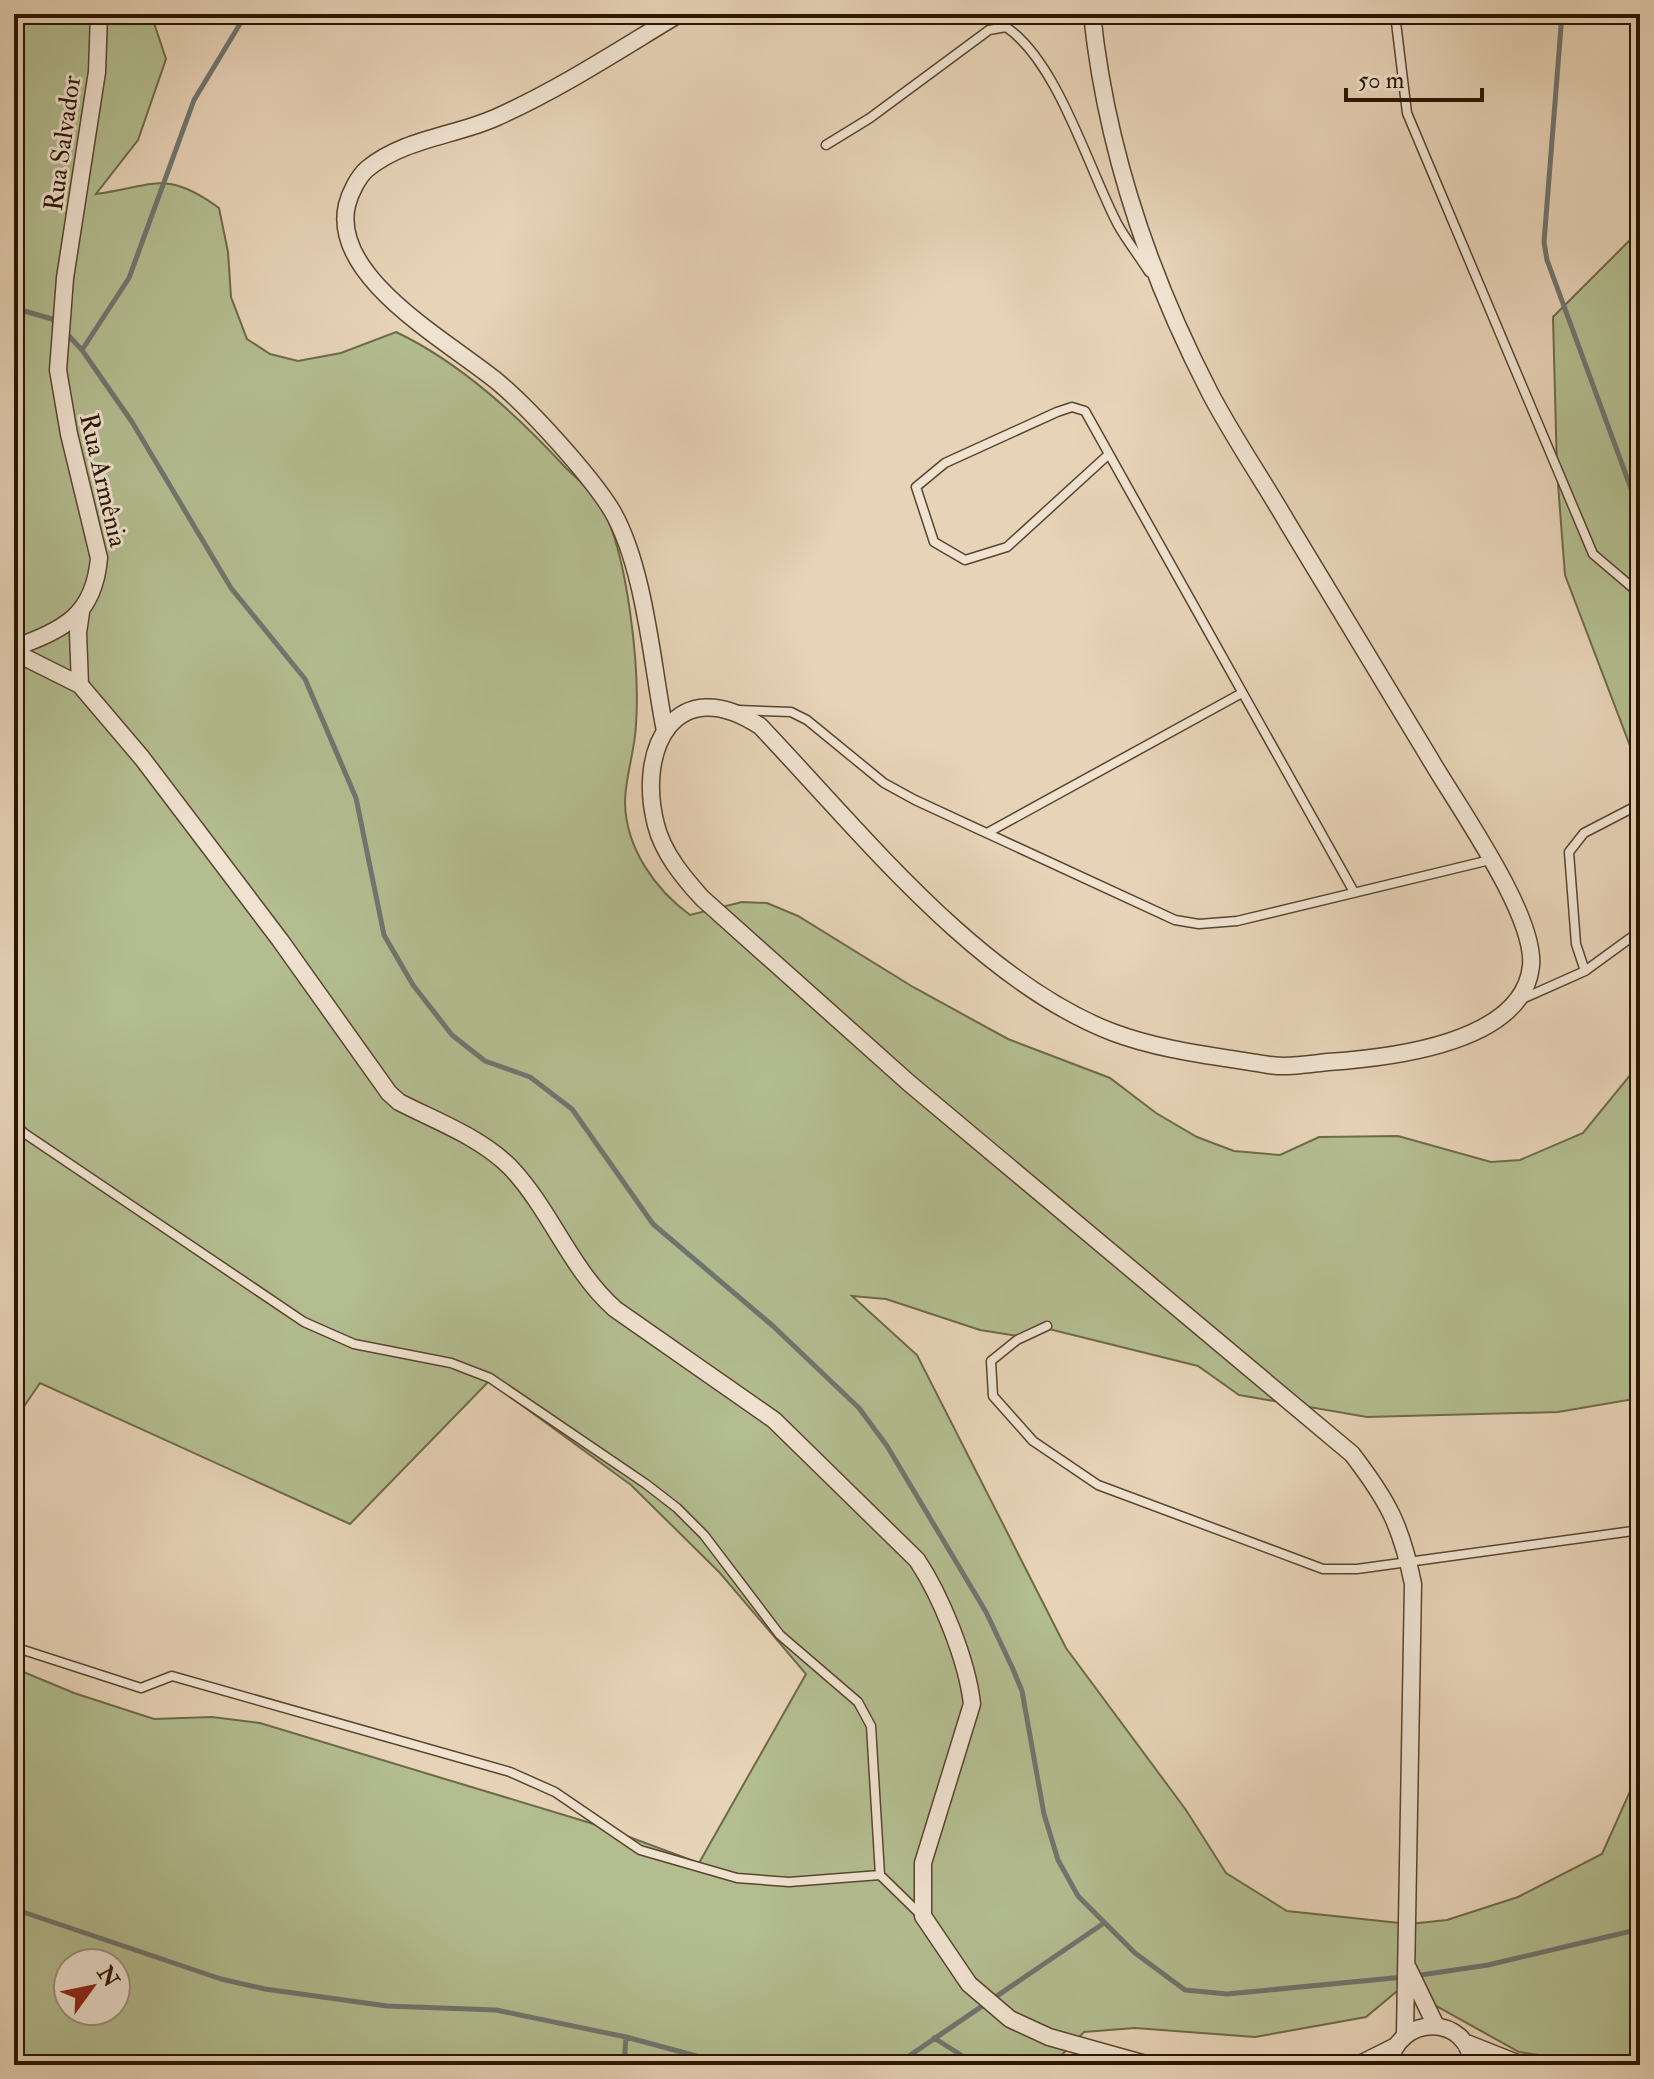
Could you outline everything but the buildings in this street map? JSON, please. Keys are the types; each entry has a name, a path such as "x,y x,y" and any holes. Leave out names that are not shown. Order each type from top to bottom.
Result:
{"street":[{"name":"Rua Salvador","path":"65,278 97,72 99,14"},
{"path":"665,731 632,558 623,530 609,506 586,476 502,385 378,288 354,257 342,224 349,196 365,171 391,152 494,118 576,76 679,14"},
{"path":"1092,14 1099,82 1122,181 1158,286 1212,397 1525,923 1530,946 1529,979 1512,1004 1491,1022 1457,1041 1416,1052 1278,1066 1149,1044 1108,1030 1060,1006 955,930 760,726 735,710 712,706 690,710 665,731 652,758 649,788 656,828 677,870 694,889 909,1083 1352,1454 1383,1495 1404,1536 1413,1584 1408,1967 1399,2041 1389,2065"},
{"name":"Rua Armênia","path":"65,278 59,346 62,401 99,558 94,587 81,612"},
{"path":"14,650 45,637 81,612"},
{"path":"80,685 78,633 81,612"},
{"path":"14,650 80,685 142,758 280,940 389,1093 399,1102 498,1156 519,1177 596,1292 615,1309 774,1420 917,1560 931,1581 969,1680 972,1704 923,1863 923,1916 969,1984 1010,2019 1049,2037 1149,2065"},
{"path":"1408,1967 1436,2026"},
{"path":"1358,2065 1420,2027 1436,2026 1452,2031 1464,2042 1522,2065"},
{"path":"1464,2042 1472,2065"}],"lane":[{"path":"1395,14 1407,113 1593,554 1640,594"},
{"path":"826,145 870,118 989,30 1006,27 1041,63 1119,226 1158,286"},
{"path":"1109,454 1007,547 965,560 934,542 916,487 945,463 1072,407 1085,411 1354,892"},
{"path":"987,833 1242,693"},
{"path":"735,710 791,712 807,720 884,783 1175,920 1199,924 1237,921 1490,860"},
{"path":"1585,971 1576,944 1569,852 1584,833 1640,804"},
{"path":"1512,1004 1585,971 1640,931"},
{"path":"14,1123 304,1322 354,1344 451,1363 490,1378 677,1508 704,1535 780,1635 845,1690 866,1714 871,1726 880,1875 923,1916"},
{"path":"1047,1326 1017,1340 991,1361 993,1396 1033,1441 1098,1485 1323,1569 1409,1563 1640,1529"},
{"path":"14,1647 141,1688 172,1676 510,1772 555,1792 640,1850 737,1878 789,1882 880,1875"}],"green space":[{"path":"14,14 151,14 166,59 138,140 96,194 159,183 185,188 201,196 219,208 228,252 231,297 247,339 270,354 298,361 341,353 396,332 443,359 487,392 593,494 610,525 618,551 634,643 637,702 634,744 625,793 627,820 645,867 677,905 690,915 742,902 767,903 798,916 913,987 1008,1039 1110,1078 1156,1113 1197,1137 1234,1151 1280,1155 1319,1137 1398,1136 1491,1162 1520,1160 1583,1133 1640,1063 1640,1398 1558,1412 1367,1417 1239,1395 1198,1366 1049,1329 1018,1336 980,1330 886,1299 852,1296 917,1355 1066,1648 1186,1810 1226,1873 1287,1911 1409,1924 1447,1920 1518,1897 1602,1854 1636,1778 1640,1778 1640,2065 1605,2065 1519,2052 1402,1987 1366,2017 1255,2037 1135,2028 1084,2032 1052,2065 14,2065 14,1668 74,1693 154,1719 212,1717 260,1723 597,1825 699,1863 806,1674 720,1573 631,1485 489,1381 350,1524 40,1383 14,1421"},
{"path":"1640,230 1640,772 1565,575 1557,471 1553,317"}],"waterway":[{"path":"231,14 239,25"},
{"path":"82,350 129,278 194,100 246,14"},
{"path":"1562,14 1544,242 1547,260 1640,513"},
{"path":"14,308 52,319 58,326"},
{"path":"66,333 82,350 132,422 231,588 305,679 356,798 384,935 413,985 452,1035 485,1061 530,1077 572,1109 653,1224 773,1326 859,1408 887,1446 986,1612 1012,1667 1022,1691 1044,1814 1058,1860 1078,1896 1135,1953 1185,1990 1227,1994 1404,1977"},
{"path":"14,1909 221,1979 265,1989 387,2006 496,2010 626,2037 715,2061 756,2065"},
{"path":"889,2065 906,2058 1104,1923"},
{"path":"1414,1976 1488,1965 1640,1929"},
{"path":"624,2065 626,2037"},
{"path":"934,2038 977,2065"}]}
